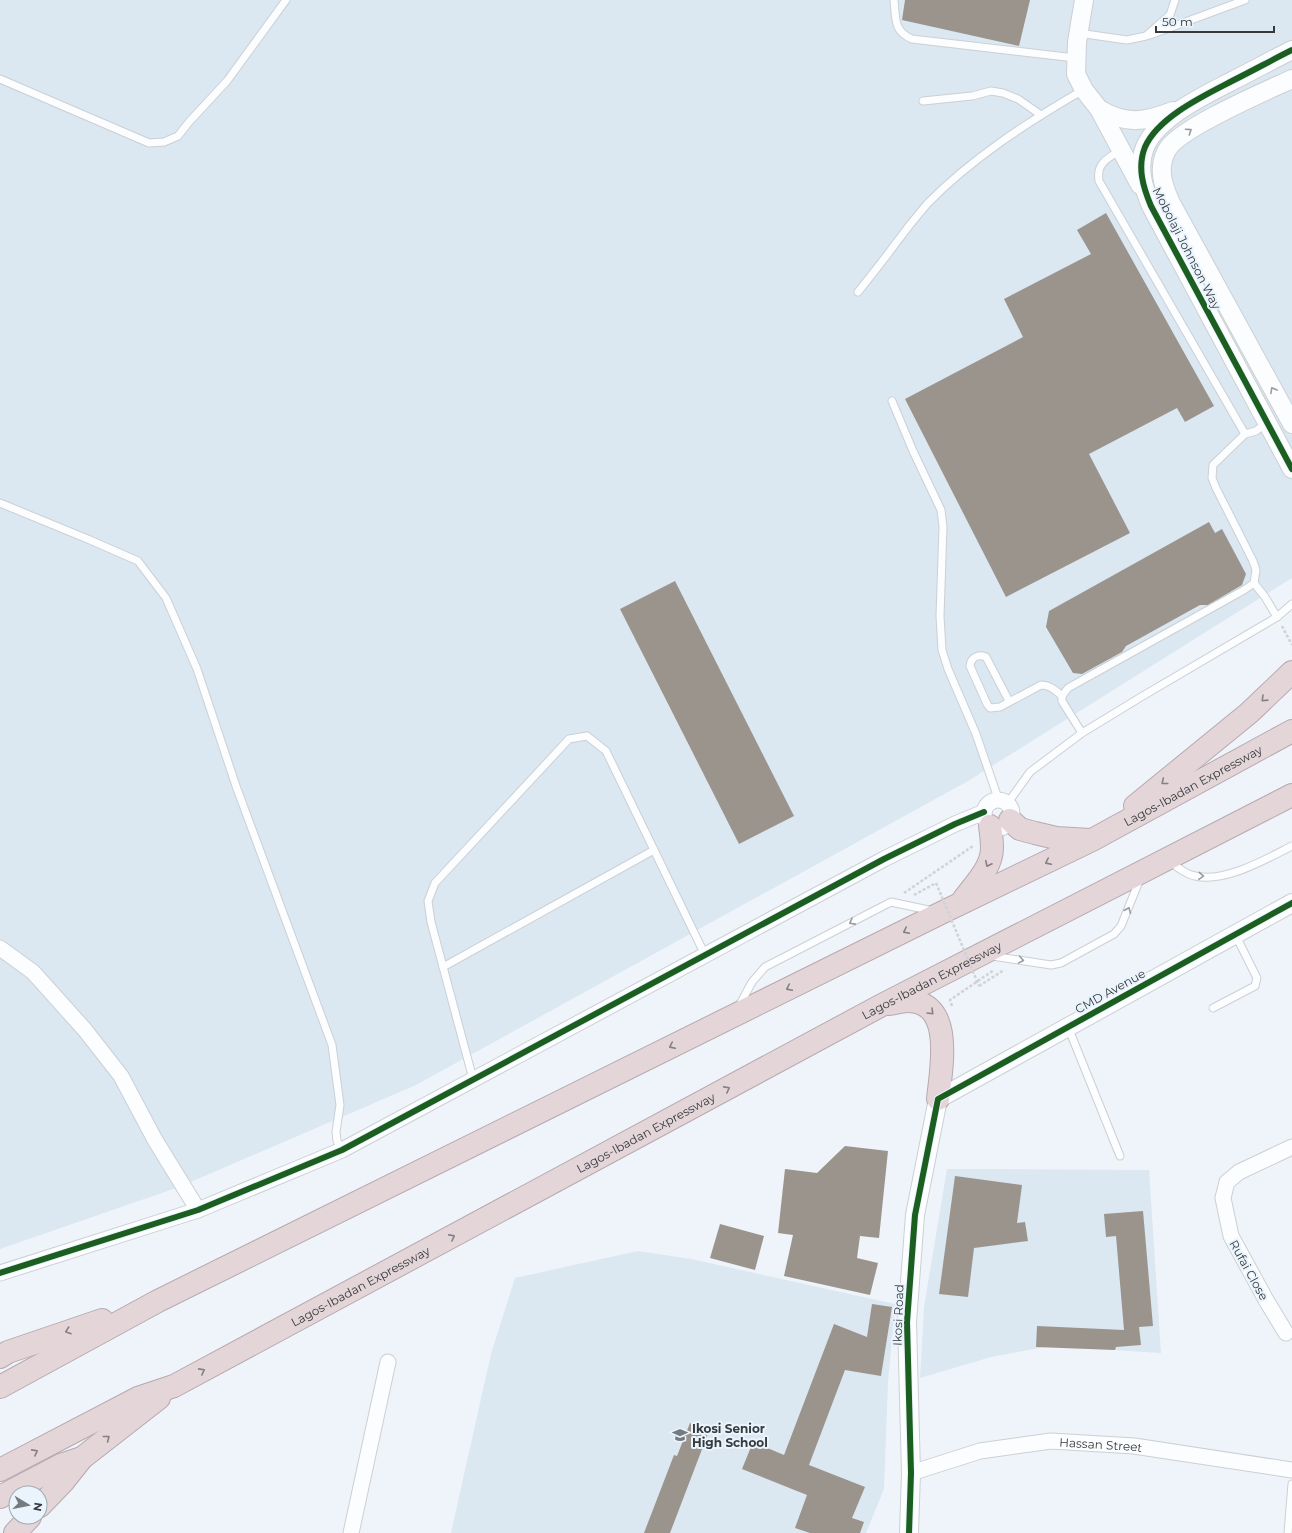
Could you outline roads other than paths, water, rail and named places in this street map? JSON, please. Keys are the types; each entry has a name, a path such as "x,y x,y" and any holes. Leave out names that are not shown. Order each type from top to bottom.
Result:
{"highway":[{"path":"961,903 981,876 991,856 998,812 1020,829 1056,838 1092,840 1249,713 1292,672"},
{"name":"Lagos-Ibadan Expressway","path":"0,1387 158,1301 734,1015 1092,840 1292,731"},
{"name":"Lagos-Ibadan Expressway","path":"0,1470 138,1398 174,1386 882,1005 1292,795"},
{"path":"882,1005 908,1001 924,1005 934,1012 940,1024 942,1045 938,1099"},
{"path":"3,1354 158,1301"},
{"path":"48,1498 82,1458 174,1386"},
{"path":"0,1497 61,1465 82,1458"},
{"path":"15,1533 22,1525"}],"street":[{"path":"1084,0 1078,32 1076,74 1084,90 1099,109 1138,178 1154,180 1162,178"},
{"name":"Mobolaji Johnson Way","path":"1292,50 1186,105 1157,130 1145,147 1138,178 1151,206 1266,424 1292,469"},
{"name":"Mobolaji Johnson Way","path":"1292,79 1216,116 1192,129 1173,143 1167,148 1163,159 1162,178 1163,186 1170,203 1292,424"},
{"path":"1138,121 1153,119 1186,105"},
{"path":"1099,109 1112,116 1138,121 1157,130 1173,143"},
{"path":"0,1273 198,1210 342,1150 884,859 965,820 998,812"},
{"name":"CMD Avenue","path":"938,1099 1292,903"},
{"path":"0,948 33,972 85,1030 121,1076 155,1140 198,1210"},
{"name":"Ikosi Road","path":"909,1533 912,1473 907,1322 915,1214 938,1099"},
{"name":"Rufai Close","path":"1286,1333 1231,1236 1223,1198 1227,1182 1239,1172 1292,1147"},
{"path":"351,1533 388,1362"},
{"name":"Hassan Street","path":"912,1473 980,1451 1051,1441 1134,1446 1292,1470"}],"lane":[{"path":"0,79 149,143 164,142 178,136 227,81 286,0"},
{"path":"894,0 897,26 905,36 912,39 1076,58"},
{"path":"1146,36 1170,14 1175,0"},
{"path":"1078,32 1127,40 1146,36 1245,0"},
{"path":"858,292 908,226 928,204 977,160 1041,115 1084,90"},
{"path":"923,101 972,96 991,91 1003,93 1018,99 1041,115"},
{"path":"1121,150 1107,159 1100,167 1098,174 1100,181 1245,434"},
{"path":"892,401 913,451 941,510 943,527 940,616 942,650 948,670 976,734 998,812"},
{"path":"1062,696 1068,688 1254,583 1256,570 1253,561 1220,498 1212,478 1213,465 1245,434 1256,431 1266,424"},
{"path":"0,503 138,561 166,598 197,669 236,786 332,1045 340,1105 337,1141 342,1150"},
{"path":"1254,583 1265,597 1277,617"},
{"path":"998,812 1030,772 1082,733 1277,617 1292,604"},
{"path":"1009,701 986,657 983,656 974,658 971,661 970,666 990,708 995,708 1009,701 1041,685 1047,685 1055,689 1062,696 1064,706 1082,733"},
{"path":"473,1080 431,922 428,901 435,883 569,738 587,736 606,751 705,955"},
{"path":"1167,859 1182,871 1195,876 1212,877 1253,866 1292,846"},
{"path":"443,967 654,850"},
{"path":"982,954 1051,965 1061,963 1114,934 1121,926 1142,872"},
{"path":"734,1015 752,982 765,967 891,902 941,913"},
{"path":"1213,1008 1255,986 1257,978 1235,934"},
{"path":"1068,1027 1120,1156"},
{"path":"1288,1533 1292,1484"}],"place":[{"name":"Ikosi Senior High School","path":"680,1435"}]}
